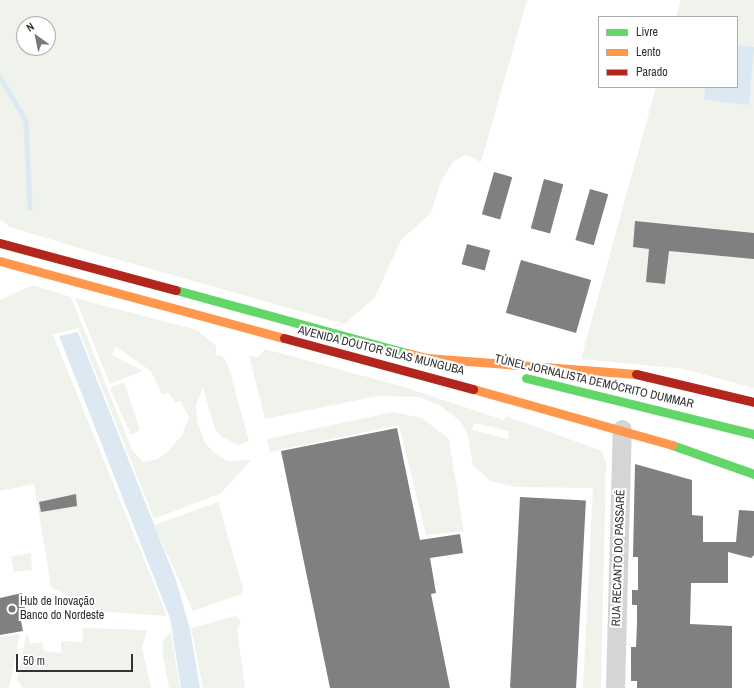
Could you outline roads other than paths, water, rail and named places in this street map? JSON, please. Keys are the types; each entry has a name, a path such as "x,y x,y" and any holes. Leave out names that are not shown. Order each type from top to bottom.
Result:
{"main road":[{"name":"AVENIDA DOUTOR SILAS MUNGUBA","path":"0,243 427,358 645,375 754,402"},
{"name":"AVENIDA DOUTOR SILAS MUNGUBA","path":"0,261 622,429 753,473"},
{"name":"TÚNEL JORNALISTA DEMÓCRITO DUMMAR","path":"427,358 506,373 754,434"}],"street":[{"name":"RUA RECANTO DO PASSARÉ","path":"615,688 622,429"}],"waterway":[{"path":"0,77 26,120 30,208"}],"place":[{"name":"Hub de Inovação Banco do Nordeste","path":"12,609"}]}
